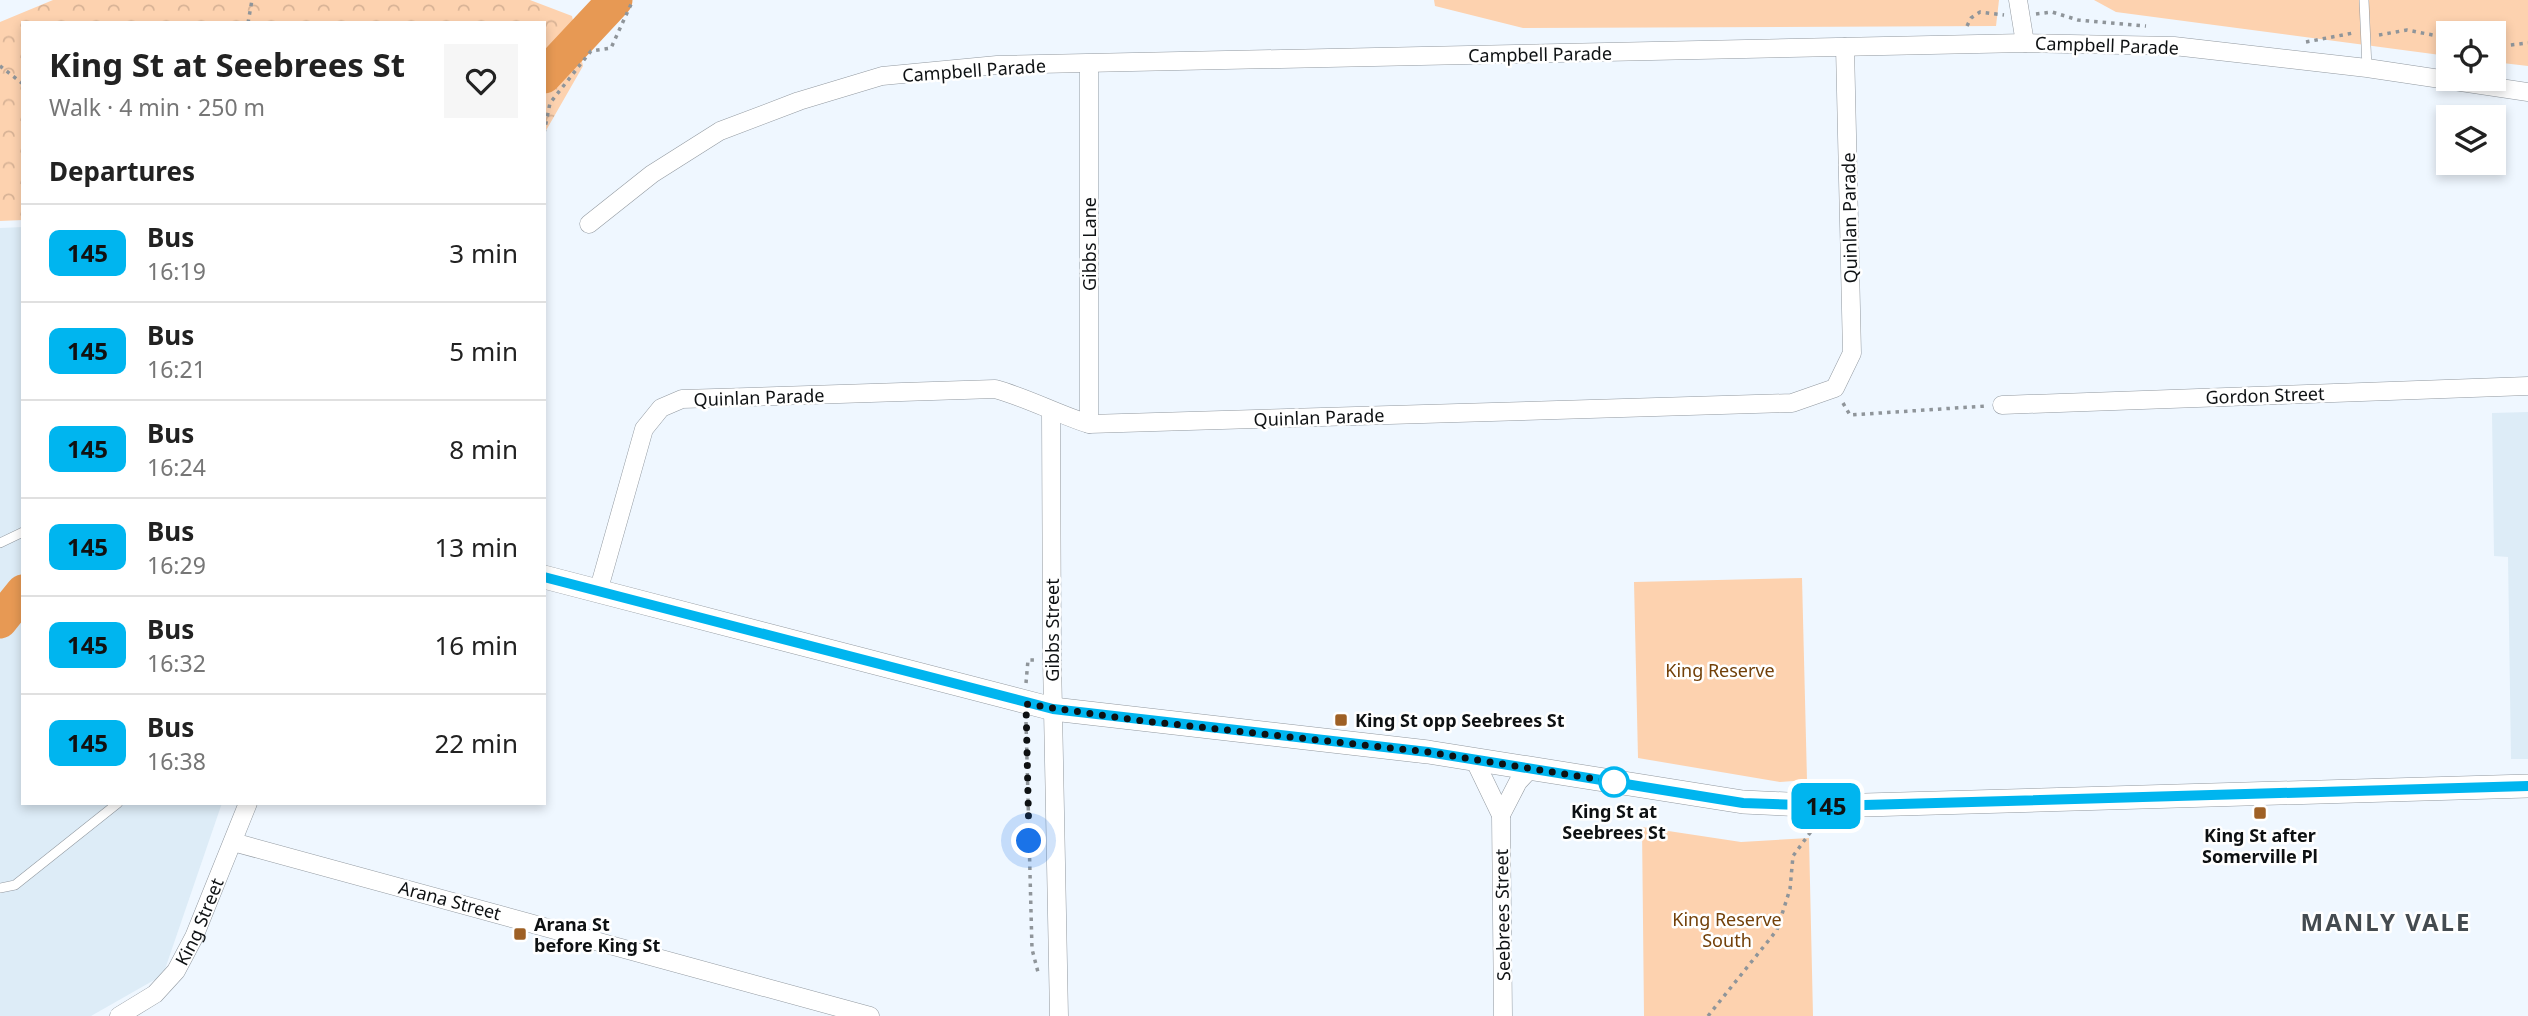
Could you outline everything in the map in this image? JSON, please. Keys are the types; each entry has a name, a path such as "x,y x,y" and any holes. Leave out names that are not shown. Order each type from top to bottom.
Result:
{"street":[{"path":"2018,0 2025,43"},
{"name":"Campbell Parade","path":"589,224 652,174 720,131 799,101 882,76 997,65 2025,43 2174,46 2367,68 2528,92"},
{"name":"Quinlan Parade","path":"598,592 644,429 652,417 671,402 682,399 995,389 1022,396 1051,412 1089,424 1792,403 1835,388 1852,353 1845,47"},
{"name":"Gibbs Lane","path":"1089,64 1089,424"},
{"name":"Gordon Street","path":"2002,405 2528,386"},
{"name":"Gibbs Street","path":"1051,412 1052,659 1059,1016"},
{"path":"546,579 1026,704 1331,740 1531,768 1743,803 1786,806 2528,786"},
{"name":"Seebrees Street","path":"1474,760 1501,815 1503,1016"},
{"name":"Seebrees Street","path":"1501,815 1518,782 1531,768"},
{"name":"King Street","path":"120,1016 155,994 176,971 194,937 247,805"},
{"name":"Arana Street","path":"233,842 870,1016"}],"lane":[{"path":"2364,0 2367,68"},
{"path":"0,543 21,533"},
{"path":"0,888 15,885 115,805"}],"path":[{"path":"248,21 252,0"},
{"path":"546,122 550,103 591,51 611,48 633,0"},
{"path":"1963,44 1967,22 1974,14 1980,12 1999,15"},
{"path":"2037,14 2052,12 2078,20 2155,27"},
{"path":"2304,42 2346,33 2379,36 2407,30 2436,36"},
{"path":"2506,46 2528,43"},
{"path":"0,66 21,82"},
{"path":"1835,388 1850,415 2002,405"},
{"path":"1039,989 1032,949 1026,704 1028,660 1052,659"},
{"path":"1708,1016 1777,929 1790,889 1793,856 1816,824"}],"shaded area":[{"path":"21,227 21,805 221,805 163,975 91,1016 0,1016 0,228"},
{"path":"2528,412 2528,759 2511,759 2508,557 2494,556 2492,413"}],"green space":[{"path":"53,0 530,0 572,16 583,66 546,131 546,21 21,21 21,220 0,221 0,22"},
{"path":"1434,0 1999,0 1996,26 1523,28 1435,6"},
{"path":"2094,0 2528,0 2528,66 2506,63 2506,21 2436,21 2436,54 2116,12"},
{"name":"King Reserve","path":"1802,578 1807,780 1780,782 1638,758 1634,582"},
{"name":"King Reserve South","path":"1642,827 1741,842 1809,838 1813,1016 1644,1016"}],"waterway":[{"path":"546,74 615,0"},
{"path":"0,621 21,595"}],"bus line":[{"name":"145","path":"546,578 1026,704 1135,720 1428,752 1743,803 1829,806 2528,786"}],"place":[{"name":"King St opp Seebrees St","path":"1341,720"},
{"name":"King St at Seebrees St","path":"1614,782"},
{"name":"King St after Somerville Pl","path":"2260,813"},
{"name":"Arana St before King St","path":"520,934"}],"district":[{"name":"MANLY VALE","path":"2386,921"}],"route":[{"path":"1029,841 1026,704 1135,720 1428,752 1614,782"}]}
